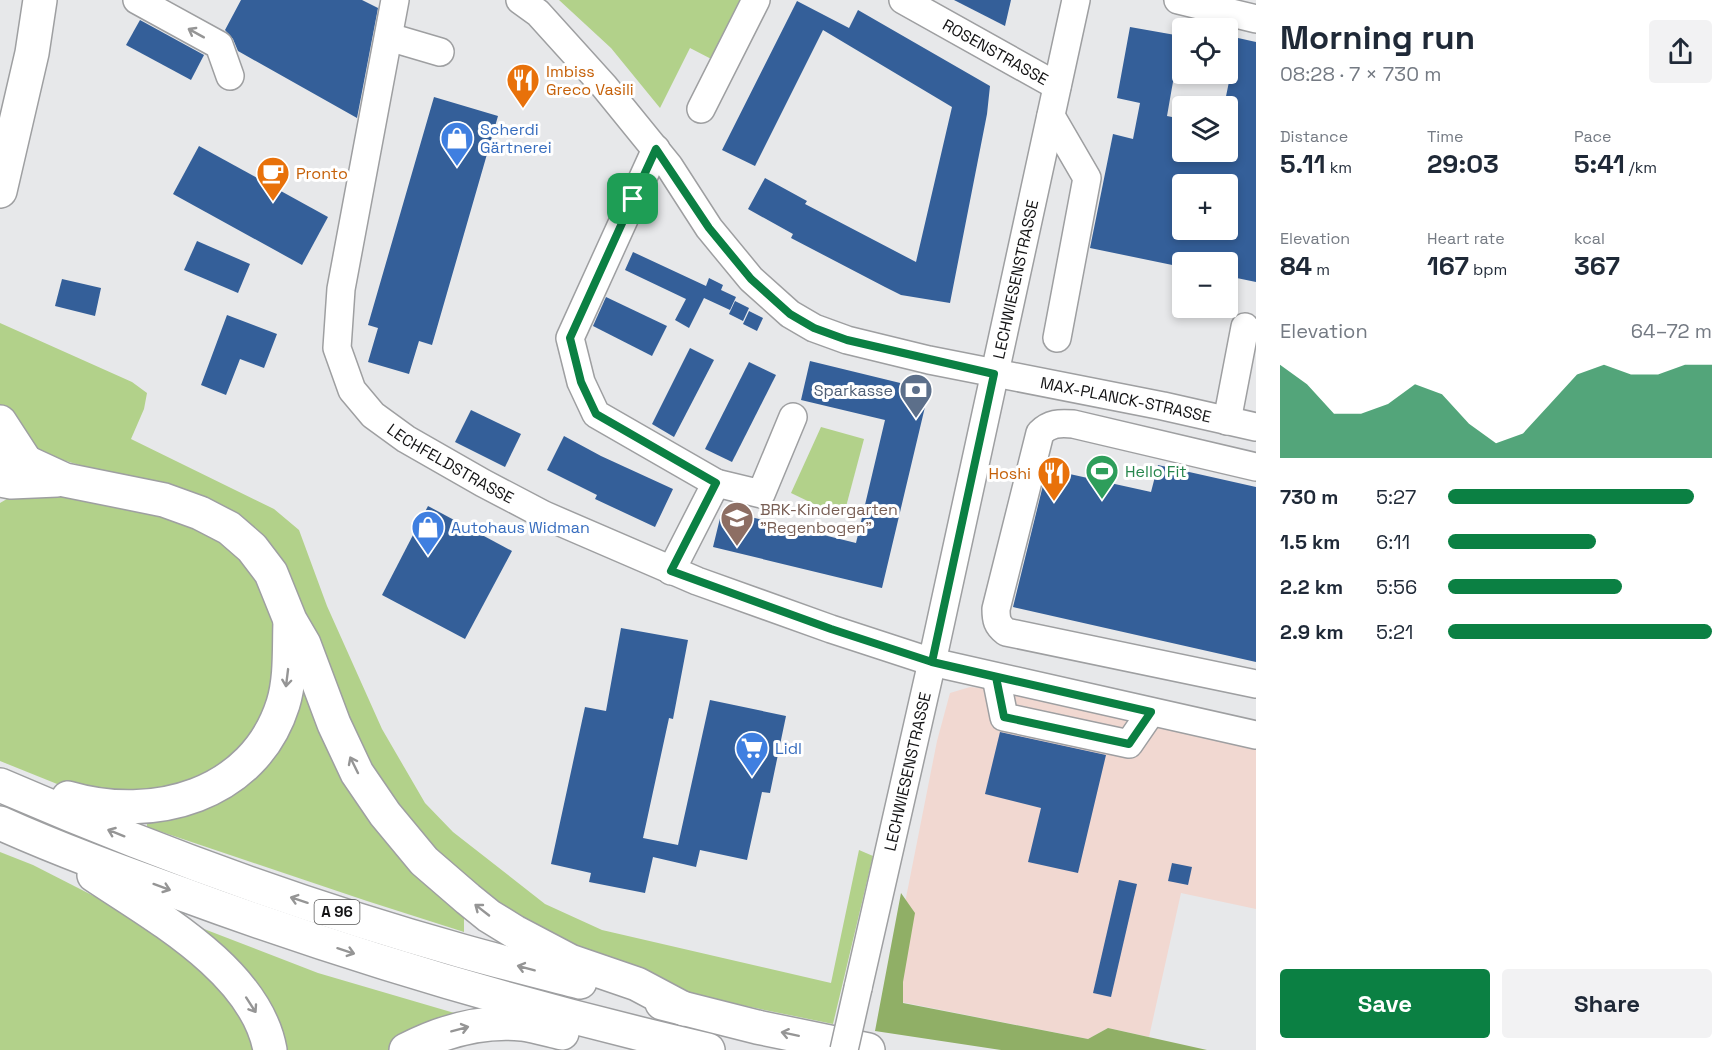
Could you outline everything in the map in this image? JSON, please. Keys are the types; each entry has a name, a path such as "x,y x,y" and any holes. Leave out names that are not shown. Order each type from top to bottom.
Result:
{"main road":[{"path":"0,191 32,53 40,0"},
{"path":"0,422 8,473 65,480 164,500 200,513 229,528 252,548 271,573 290,620 307,650 334,724 357,773 385,814 424,861 468,899 515,932 570,960 637,984 684,1009"},
{"path":"0,778 78,801 130,808 171,804 206,792 237,773 258,751 273,728 283,702 288,679 290,620"},
{"name":"A 96","path":"0,785 268,889 461,951 684,1009 868,1050"},
{"name":"A 96","path":"0,823 48,844 260,922 353,953 452,983 708,1050"},
{"path":"48,844 192,941 241,991 256,1014 270,1050"},
{"path":"406,1050 432,1037 471,1026 521,1024 605,1042 656,1038"}],"street":[{"path":"137,0 219,45 230,76"},
{"name":"LECHFELDSTRASSE","path":"395,0 341,289 337,348 352,390 373,415 406,439 544,515 671,571 831,629 932,662 1256,735"},
{"name":"MAX-PLANCK-STRASSE","path":"520,0 545,21 604,86 656,149 709,228 751,279 790,314 814,328 847,340 994,374 1163,406 1256,427"},
{"path":"701,109 756,0"},
{"name":"ROSENSTRASSE","path":"903,0 1057,86"},
{"name":"LECHWIESENSTRASSE","path":"844,1050 932,662 1076,0"},
{"path":"1178,0 1256,19"},
{"path":"388,37 440,52"},
{"path":"1051,116 1087,178 1057,338"},
{"path":"656,149 626,191 570,338 581,382 596,414 716,483 761,494 793,417"},
{"path":"1227,421 1245,327"},
{"path":"1154,442 1163,406"},
{"path":"1256,467 1072,424 1055,423 1047,426 1040,433 996,609 996,620 999,627 1006,632 1256,684"},
{"path":"671,571 716,483"},
{"path":"996,677 1004,717 1129,744 1151,712"}],"shaded area":[{"path":"970,687 995,689 1256,749 1256,909 1181,893 1149,1037 1108,1028 1088,1039 886,999 937,741 950,693"}],"green space":[{"path":"559,0 750,0 719,63 690,48 660,108 611,48"},
{"path":"0,323 132,382 147,393 144,409 131,439 274,509 299,530 327,606 382,729 425,803 453,832 545,904 602,930 831,983 859,850 873,856 833,1024 677,992 571,953 475,895 365,771 294,601 164,485 35,452 0,412"},
{"path":"821,427 864,439 843,518 791,493"},
{"path":"54,492 173,519 204,531 246,560 268,603 281,633 264,724 199,786 82,794 0,761 0,503 12,496"},
{"path":"299,679 464,910 464,932 147,827 147,819 214,802"},
{"path":"0,852 33,865 129,914 183,949 246,1016 261,1050 0,1050"},
{"path":"901,893 915,913 903,982 903,1003 1088,1039 1108,1028 1207,1050 1001,1050 875,1031"},
{"path":"178,919 318,973 468,1017 429,1031 389,1050 283,1050"}],"building":[{"path":"241,0 362,0 378,8 357,118 238,51 233,39 225,30"},
{"path":"954,0 1011,0 1005,26"},
{"path":"797,1 849,28 858,10 990,86 987,114 950,303 901,295 791,238 793,234 748,209 765,178 807,201 805,204 916,262 952,107 823,30 755,166 722,150"},
{"path":"140,20 204,55 191,80 126,45"},
{"path":"1130,27 1172,34 1173,84 1167,116 1172,117 1172,162 1238,162 1238,96 1226,96 1229,84 1238,84 1238,38 1256,42 1256,282 1238,278 1238,252 1172,252 1172,265 1090,248 1113,134 1133,139 1140,103 1117,98"},
{"path":"434,97 498,116 432,345 419,341 409,374 368,362 378,328 368,325"},
{"path":"199,146 328,217 302,265 173,194"},
{"path":"197,241 250,264 238,293 184,270"},
{"path":"633,252 706,286 709,278 723,285 721,290 736,297 730,310 704,298 689,328 675,320 686,299 625,270"},
{"path":"62,279 101,288 95,316 55,306"},
{"path":"606,297 667,326 652,356 593,326"},
{"path":"735,301 749,308 743,321 729,314"},
{"path":"749,311 763,318 757,331 743,324"},
{"path":"227,315 277,334 264,368 240,359 226,395 201,385"},
{"path":"690,348 714,360 674,437 652,424"},
{"path":"810,361 929,390 882,588 713,547 722,510 856,543 885,420 801,400"},
{"path":"749,362 776,375 732,462 705,449"},
{"path":"471,410 521,434 505,467 455,442"},
{"path":"564,436 601,456 673,489 655,527 595,499 597,495 547,470"},
{"path":"1158,465 1256,487 1256,662 1013,607 1047,469 1151,492"},
{"path":"428,506 512,551 465,639 382,595"},
{"path":"621,628 688,640 673,719 669,718 643,838 678,845 710,700 786,716 770,793 762,792 747,860 700,850 696,867 653,857 645,893 589,882 591,873 551,864 585,707 606,711"},
{"path":"1000,732 1106,755 1078,873 1028,862 1041,808 985,794"},
{"path":"1172,863 1192,867 1188,885 1168,881"},
{"path":"1119,880 1137,884 1111,997 1093,993"}],"place":[{"name":"Imbiss Greco Vasili","path":"523,109"},
{"name":"Scherdi Gärtnerei","path":"457,167"},
{"name":"Pronto","path":"273,202"},
{"name":"Sparkasse","path":"916,419"},
{"name":"Hello Fit","path":"1102,500"},
{"name":"Hoshi","path":"1054,502"},
{"name":"BRK-Kindergarten \"Regenbogen\"","path":"737,547"},
{"name":"Autohaus Widman","path":"428,556"},
{"name":"Lidl","path":"752,777"}],"route":[{"path":"633,199 570,338 581,382 596,414 716,483 671,571 831,629 932,662 1151,712 1129,744 1004,717 996,677 932,662 994,374 847,340 814,328 790,314 751,279 709,228 656,149 633,199"}]}
